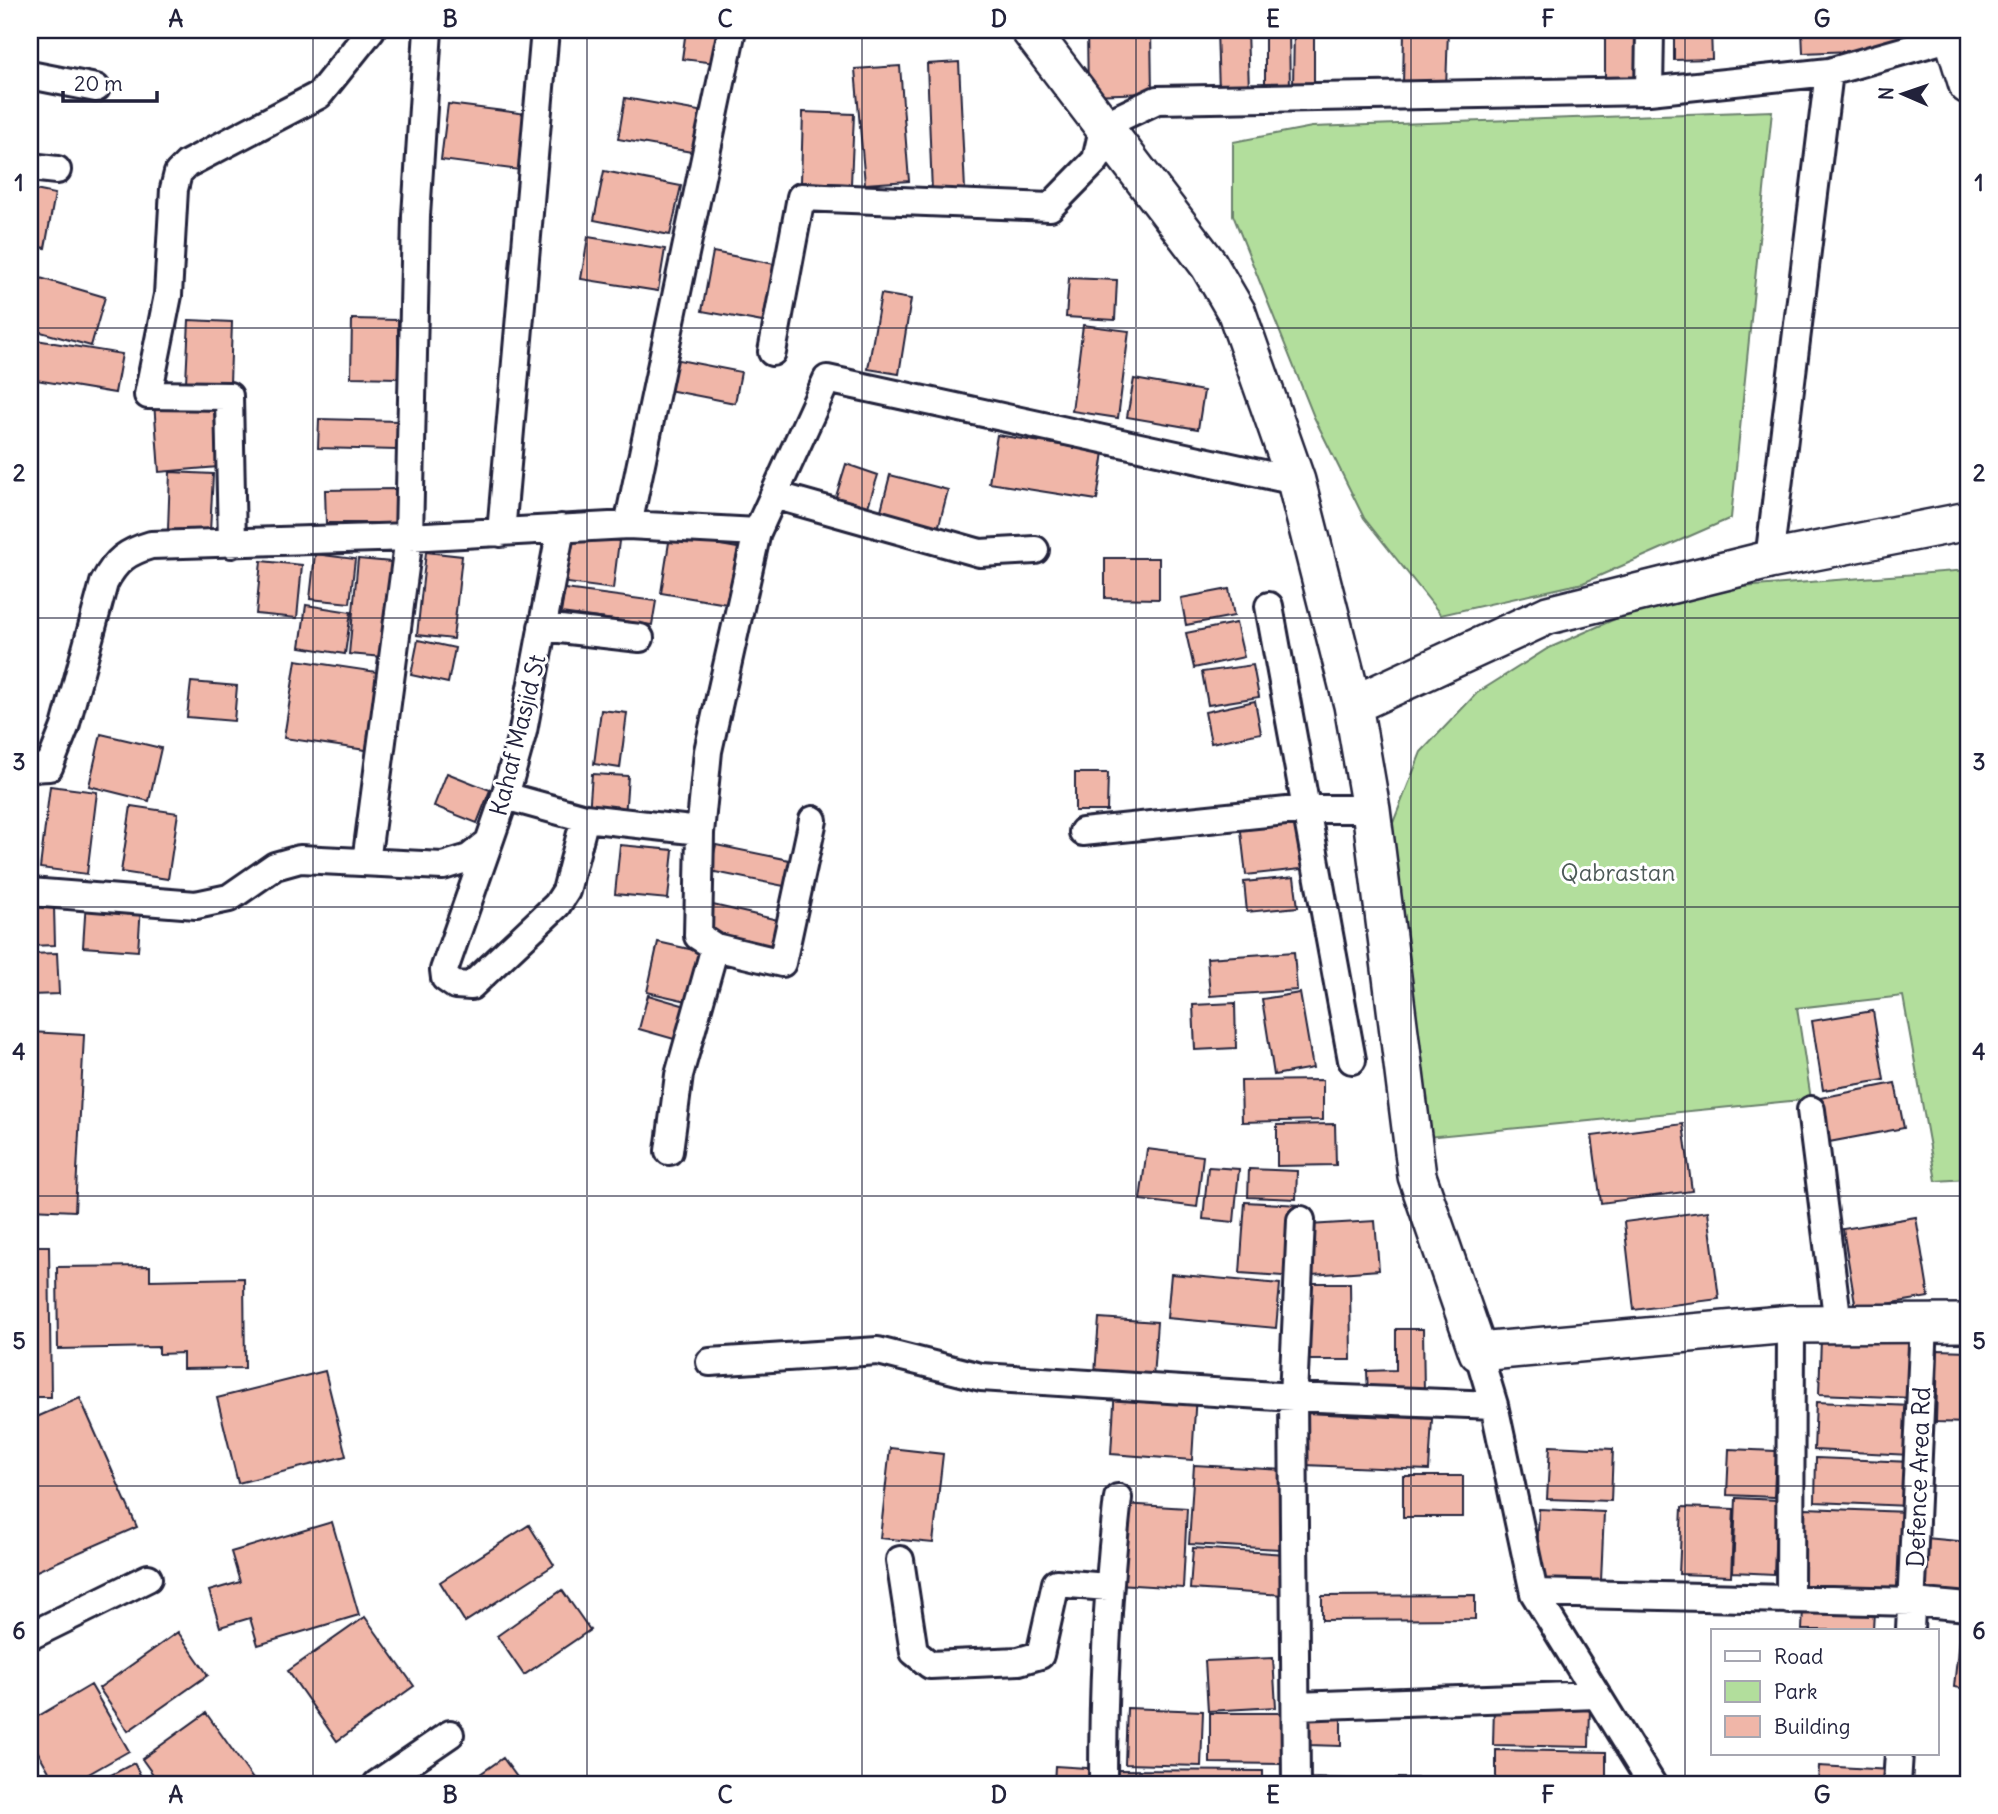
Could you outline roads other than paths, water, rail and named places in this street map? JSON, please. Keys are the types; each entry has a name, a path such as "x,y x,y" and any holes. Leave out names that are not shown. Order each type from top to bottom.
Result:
{"street":[{"path":"232,544 229,396 148,395 169,295 178,173 187,164 319,95 370,30"},
{"path":"366,862 409,537 416,216 428,30"},
{"path":"628,525 732,30"},
{"path":"1030,30 1209,265 1237,313 1296,481 1353,705 1371,809 1417,1176 1494,1405 1534,1593 1652,1784"},
{"path":"1649,91 1650,30"},
{"path":"501,533 537,32"},
{"path":"1104,125 1157,100 1649,91 1829,72 1952,33 1968,85"},
{"path":"1769,560 1829,72"},
{"path":"30,75 96,88"},
{"path":"772,352 802,197 1050,206 1096,160 1104,125"},
{"path":"30,167 57,170"},
{"path":"813,820 782,962 715,947 698,936 700,831 708,751 757,532 827,379 1296,481"},
{"path":"774,495 980,553 1035,550"},
{"path":"1353,705 1548,615 1769,560 1968,521"},
{"path":"30,768 49,767 65,727 104,583 115,563 130,551 151,545 409,537 628,525 757,532"},
{"name":"Kahaf Masjid St","path":"30,891 196,905 229,898 275,866 300,859 443,866 469,859 489,842 505,796 523,731 561,528"},
{"path":"1269,606 1352,1060"},
{"path":"542,627 640,638"},
{"path":"505,796 585,818 700,831"},
{"path":"1083,832 1306,809 1371,809"},
{"path":"489,842 444,970 445,978 464,987 471,986 557,905 566,891 585,818"},
{"path":"669,1151 679,1075 715,947"},
{"path":"1811,1110 1838,1324"},
{"path":"1296,1784 1293,1396 1301,1220"},
{"name":"Defence Area Rd","path":"1910,1629 1924,1323"},
{"path":"1478,1352 1791,1324 1968,1324"},
{"path":"1790,1600 1791,1324"},
{"path":"710,1363 878,1351 981,1377 1494,1405"},
{"path":"1103,1784 1103,1689 1108,1587 1118,1498"},
{"path":"900,1560 914,1652 930,1665 1019,1661 1040,1655 1056,1583 1108,1587"},
{"path":"30,1636 148,1578"},
{"path":"1534,1593 1913,1602 1968,1607"},
{"path":"1296,1706 1597,1695"},
{"path":"377,1784 450,1734"},
{"path":"1897,1784 1899,1755"}],"park label":[{"name":"Qabrastan","path":"1618,872"}]}
